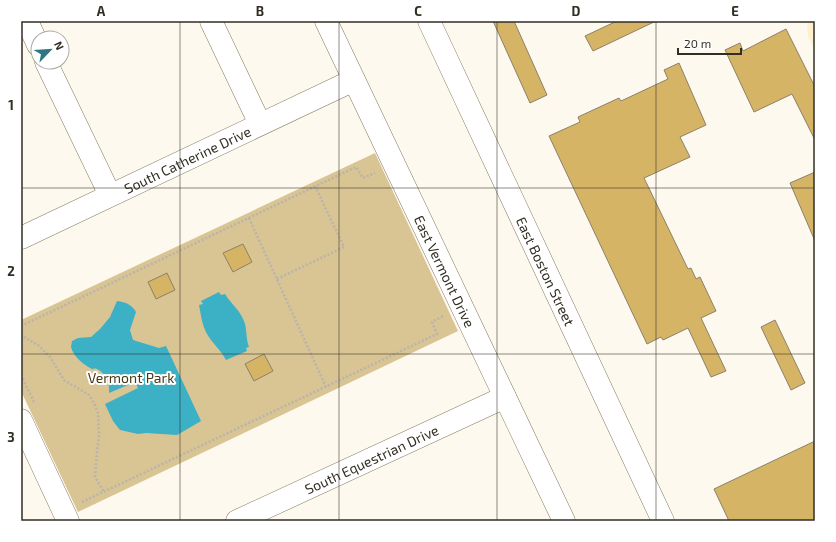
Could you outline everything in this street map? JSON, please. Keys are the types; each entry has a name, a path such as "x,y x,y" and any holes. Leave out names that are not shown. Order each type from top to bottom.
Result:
{"street":[{"path":"211,21 260,124"},
{"name":"East Vermont Drive","path":"326,21 564,521"},
{"name":"East Boston Street","path":"429,21 662,521"},
{"path":"50,70 110,196"},
{"name":"South Catherine Drive","path":"21,238 354,80"},
{"name":"South Equestrian Drive","path":"238,521 505,397"},
{"path":"21,420 28,452 68,521"}],"path":[{"path":"21,326 356,167 363,178 377,172"},
{"path":"276,279 344,247 316,186"},
{"path":"249,218 326,387"},
{"path":"78,496 81,503 437,334 432,322 445,316"},
{"path":"21,334 50,357 64,380 89,395 94,403 98,413 99,435 95,477 104,492"},
{"path":"21,375 34,404"}],"shaded area":[{"path":"807,21 815,21 815,51 808,36"}],"green space":[{"name":"Vermont Park","path":"375,153 458,331 78,512 21,391 21,320"}],"water":[{"path":"219,292 221,295 225,294 244,320 249,347 246,348 247,351 226,360 205,331 199,305 203,304 201,301"},
{"path":"117,301 128,304 133,307 136,312 130,330 133,340 159,348 166,346 201,421 177,435 146,433 138,434 120,430 113,421 105,404 138,388 135,382 109,393 109,386 103,373 84,364 76,357 72,350 72,341 78,338 91,337 100,329 110,317"}],"building":[{"path":"493,21 514,21 547,95 530,103"},
{"path":"617,21 656,21 593,51 585,36"},
{"path":"786,29 815,87 815,140 792,94 754,112 725,50 740,43 743,51"},
{"path":"679,63 706,125 680,137 690,157 644,178 688,269 691,268 696,279 700,277 716,311 701,318 726,371 711,377 688,328 663,340 661,337 647,344 549,136 580,122 578,117 619,98 621,101 668,79 664,70"},
{"path":"815,172 815,241 790,183"},
{"path":"243,244 252,262 233,272 223,253"},
{"path":"167,273 175,290 156,299 148,282"},
{"path":"775,320 805,383 791,390 761,327"},
{"path":"264,354 273,371 254,381 245,364"},
{"path":"815,441 815,521 729,521 714,489"}]}
